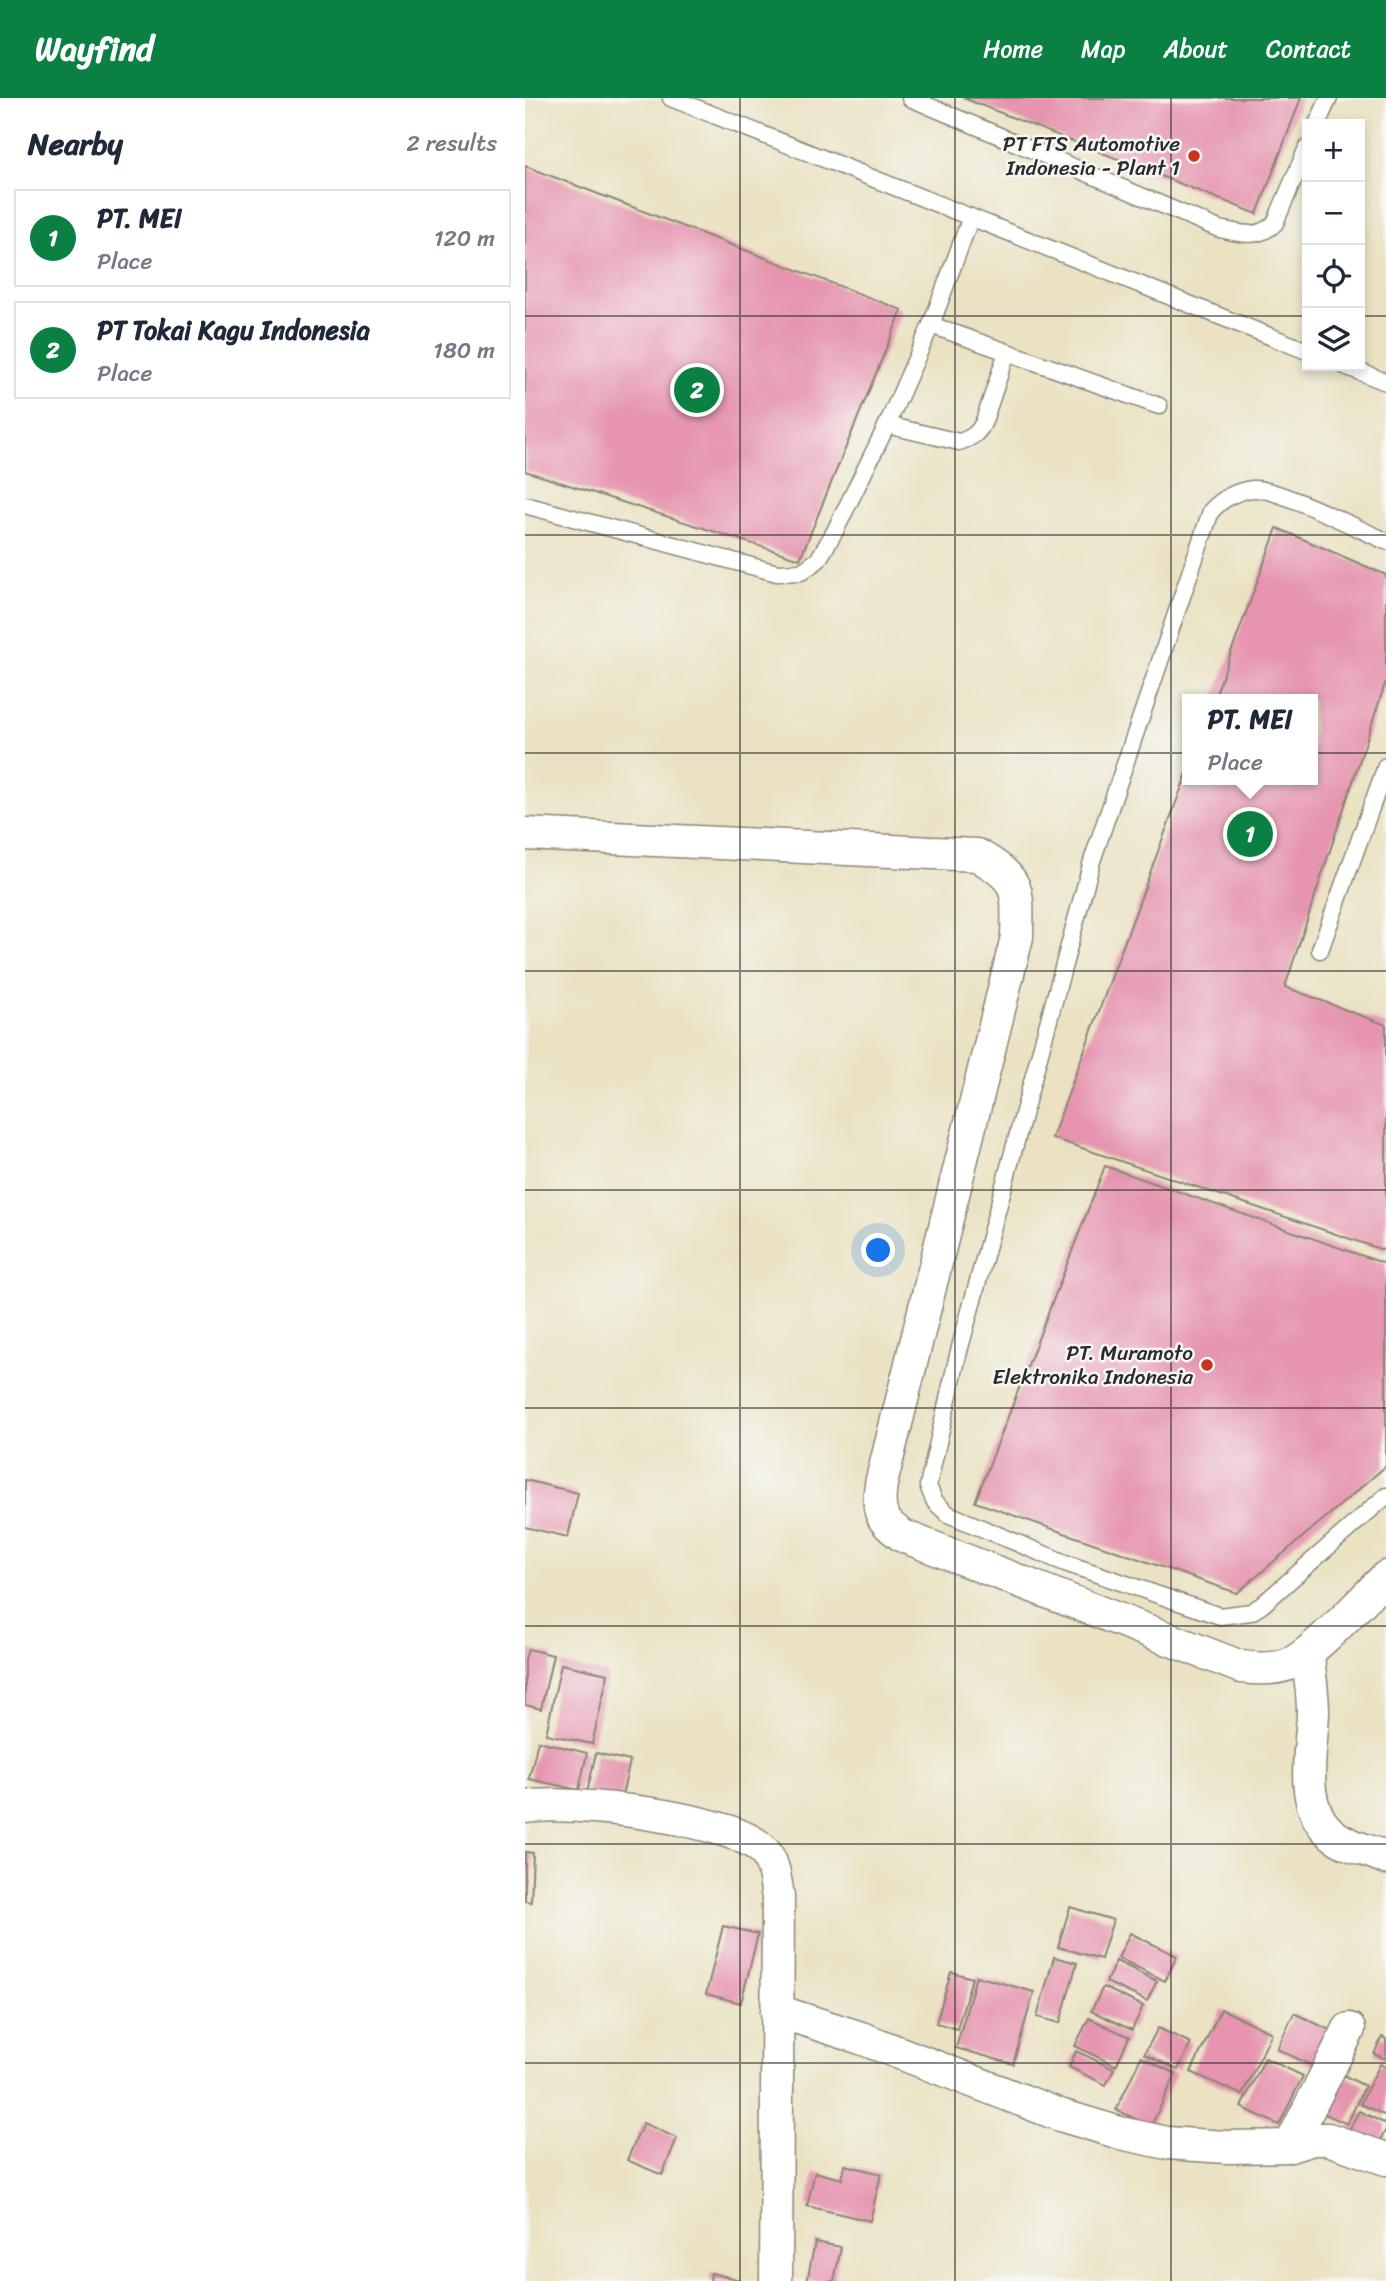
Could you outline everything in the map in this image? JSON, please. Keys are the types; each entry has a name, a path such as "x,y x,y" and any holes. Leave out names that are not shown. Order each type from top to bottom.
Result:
{"street":[{"path":"525,834 977,855 1003,870 1016,888 1017,937 881,1484 879,1499 887,1526 903,1536 1241,1667 1265,1670 1290,1664 1308,1653 1386,1577"},
{"path":"1308,1653 1313,1710 1308,1771 1311,1794 1319,1816 1325,1828 1335,1837 1386,1857"},
{"path":"525,1808 537,1805 578,1805 705,1824 740,1837 763,1850 774,1870 778,1897 776,2281"},
{"path":"777,2011 861,2038 1060,2115 1120,2133 1167,2143 1226,2147 1290,2146 1313,2139 1328,2139 1386,2159"},
{"path":"1290,2146 1349,2029"}],"lane":[{"path":"671,98 1302,349"},
{"path":"911,98 1219,229 1245,234 1266,232 1275,223 1302,160"},
{"path":"1319,119 1329,98"},
{"path":"525,505 777,573 801,572 818,560 835,531 887,425 931,325 971,217"},
{"path":"931,325 1159,406"},
{"path":"887,425 959,442 968,440 979,431 1007,352"},
{"path":"1358,371 1386,382"},
{"path":"1386,541 1276,493 1255,489 1220,501 1210,511 1092,861 958,1355 928,1486 935,1502 948,1514 1065,1563 1220,1616 1251,1612 1262,1605 1386,1496"},
{"path":"1320,950 1386,766"}],"building":[{"name":"PT FTS Automotive Indonesia - Plant 1","path":"963,98 1301,98 1257,214"},
{"path":"525,166 902,310 800,559 525,471"},
{"path":"1277,528 1386,575 1386,681 1285,987 1386,1025 1386,1251 1052,1138 1183,785 1318,785 1318,694 1216,694"},
{"name":"PT. Muramoto Elektronika Indonesia","path":"1105,1166 1386,1264 1386,1466 1237,1593 975,1502"},
{"path":"525,1480 578,1493 568,1537 525,1527"},
{"path":"528,1649 553,1655 541,1709 525,1705 525,1660"},
{"path":"561,1664 608,1674 592,1744 546,1734"},
{"path":"538,1741 587,1753 579,1790 529,1779"},
{"path":"596,1753 630,1761 621,1800 587,1793"},
{"path":"525,1852 533,1853 531,1902 525,1901"},
{"path":"1070,1907 1113,1920 1101,1959 1058,1947"},
{"path":"723,1926 758,1934 741,2003 706,1994"},
{"path":"1130,1933 1177,1956 1165,1981 1118,1958"},
{"path":"1054,1957 1077,1963 1060,2023 1037,2017"},
{"path":"1116,1961 1157,1981 1147,2001 1106,1982"},
{"path":"951,1972 972,1978 957,2029 936,2023"},
{"path":"976,1976 1034,1992 1013,2064 956,2048"},
{"path":"1103,1987 1143,2006 1132,2030 1091,2011"},
{"path":"1221,2009 1272,2033 1242,2095 1191,2072"},
{"path":"1294,2013 1332,2031 1315,2067 1277,2049"},
{"path":"1089,2018 1129,2037 1116,2066 1075,2046"},
{"path":"1158,2028 1191,2043 1178,2070 1144,2054"},
{"path":"1382,2037 1386,2039 1386,2059 1374,2054"},
{"path":"1076,2051 1114,2069 1106,2085 1069,2067"},
{"path":"1141,2057 1176,2074 1151,2126 1116,2110"},
{"path":"1265,2058 1303,2076 1279,2125 1241,2107"},
{"path":"1380,2064 1386,2067 1386,2116 1360,2104"},
{"path":"1333,2070 1365,2086 1347,2124 1314,2109"},
{"path":"1359,2111 1386,2124 1378,2146 1348,2132"},
{"path":"643,2123 677,2138 662,2175 627,2160"},
{"path":"845,2165 881,2174 870,2221 807,2206 815,2172 842,2179"},
{"path":"815,2242 841,2247 834,2281 807,2281"},
{"path":"711,2273 741,2280 741,2281 710,2281"}],"place":[{"name":"PT FTS Automotive Indonesia - Plant 1","path":"1194,156"},
{"name":"PT Tokai Kagu Indonesia","path":"697,390"},
{"name":"PT. MEI","path":"1250,834"},
{"name":"PT. Muramoto Elektronika Indonesia","path":"1207,1365"}]}
